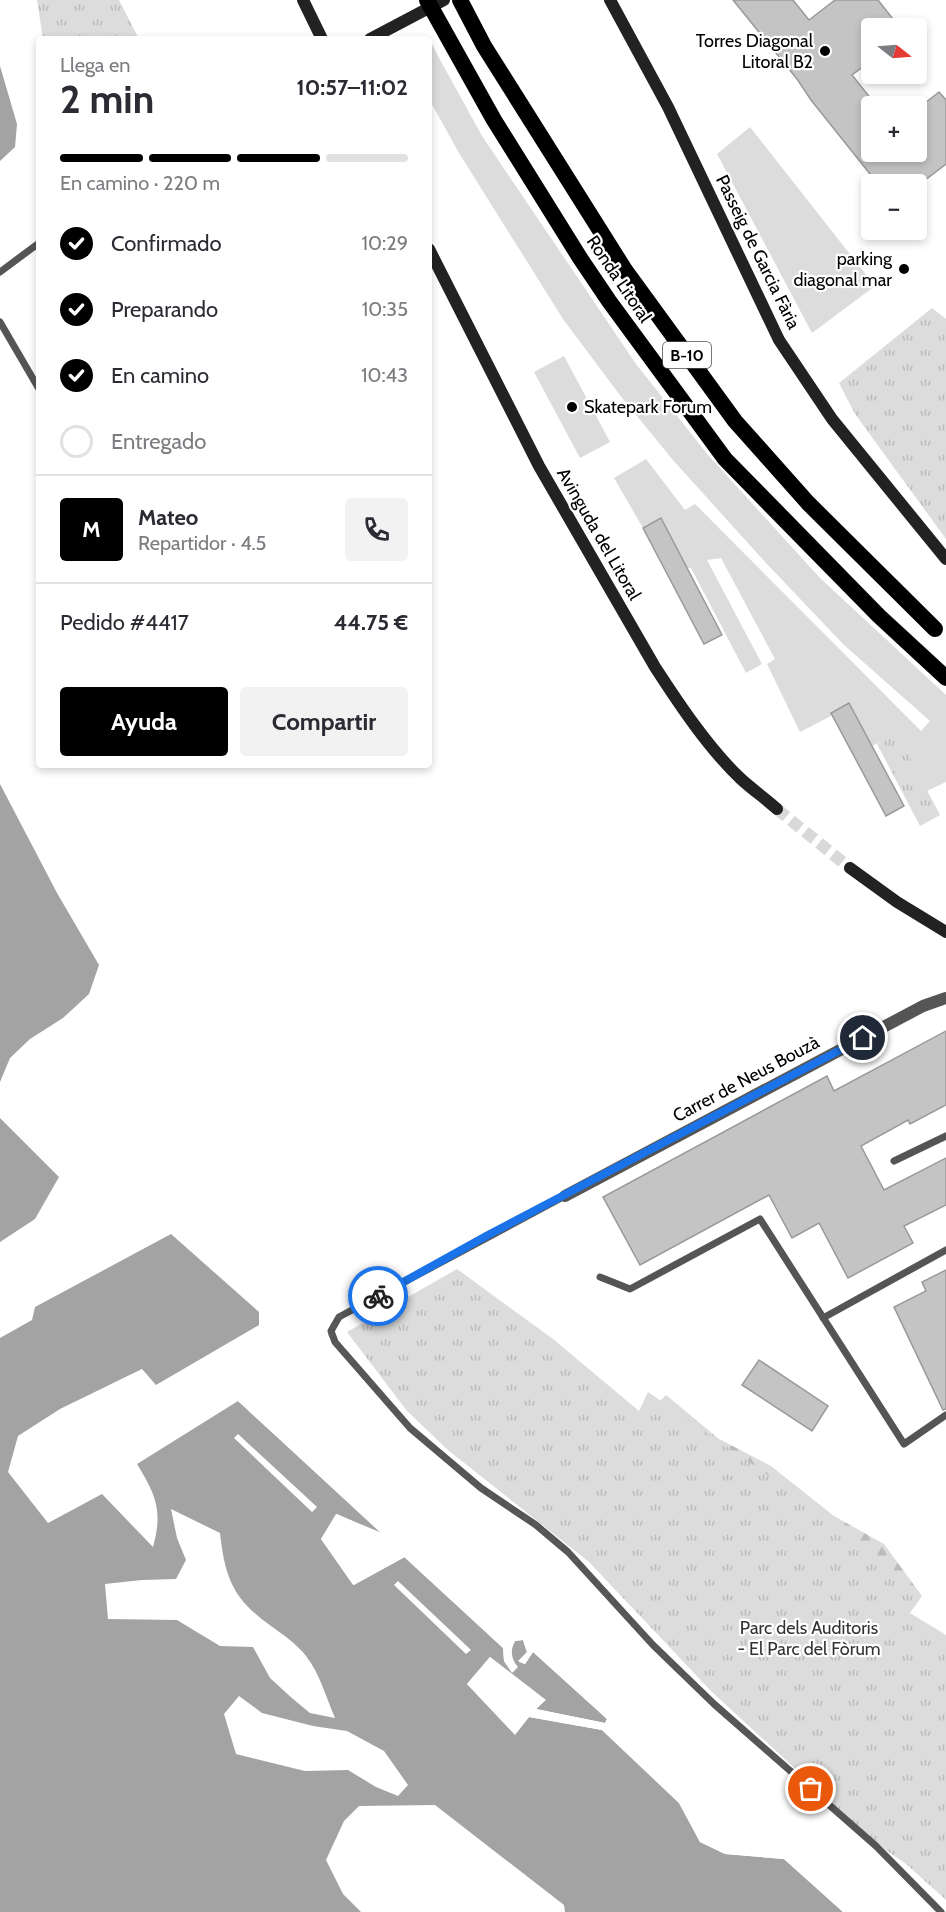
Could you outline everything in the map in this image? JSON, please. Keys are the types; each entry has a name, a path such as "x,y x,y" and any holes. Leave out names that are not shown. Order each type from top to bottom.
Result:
{"highway":[{"name":"Ronda Litoral","path":"426,0 494,120 580,258 615,310 725,459 879,616 946,678"},
{"name":"Ronda Litoral","path":"460,0 484,46 625,270 735,421 808,503 935,629"}],"main road":[{"path":"303,0 321,36"},
{"path":"376,36 444,0"},
{"name":"Passeig de Garcia Fària","path":"610,0 668,107 779,340 832,419 946,559"},
{"name":"Avinguda del Litoral","path":"432,255 539,466 655,667 675,698 725,761 740,778 777,809"},
{"path":"850,868 897,902 946,932"}],"street":[{"name":"Carrer de Neus Bouzà","path":"564,1196 912,1011 946,998"}],"lane":[{"path":"0,272 36,245"},
{"path":"0,322 36,384"},
{"path":"894,1161 946,1136"},
{"path":"564,1196 339,1317 330,1331 335,1342 410,1428 481,1488 536,1525 568,1552 653,1645 714,1704 876,1846 941,1912"},
{"path":"600,1277 630,1289 760,1219 904,1444 946,1415"},
{"path":"823,1318 946,1250"}],"green space":[{"path":"37,0 119,0 137,36 43,36"},
{"path":"432,45 482,136 636,364 708,455 820,578 946,695 946,782 927,791 897,734 872,746 849,703 832,712 833,715 800,732 767,664 775,659 721,558 707,560 762,664 746,673 691,568 687,568 661,518 643,528 614,478 646,459 685,510 695,504 921,731 930,721 844,645 672,459 619,394 563,319 459,153 432,104"},
{"path":"750,127 875,286 812,333 717,154"},
{"path":"932,308 946,319 946,539 855,414 839,383"},
{"name":"Skatepark Forum","path":"564,356 610,442 580,458 534,372"},
{"path":"897,733 940,815 920,826 877,744"},
{"name":"Parc dels Auditoris - El Parc del Fòrum","path":"457,1269 553,1339 639,1411 648,1392 791,1491 922,1596 910,1613 946,1635 946,1900 842,1812 711,1691 589,1562 448,1450 407,1411 347,1332"},
{"path":"666,1395 719,1439 771,1466 834,1516 884,1544 922,1596 658,1403"}],"shaded area":[{"path":"0,66 17,124 15,147 0,161"},
{"path":"0,784 57,893 99,965 89,994 63,1018 30,1039 10,1058 0,1082"},
{"path":"0,1118 59,1177 35,1219 0,1242"},
{"path":"171,1234 259,1312 259,1325 156,1385 142,1369 60,1409 18,1436 8,1472 48,1523 102,1494 153,1547 157,1523 156,1504 149,1485 137,1464 238,1401 383,1535 337,1514 321,1539 353,1585 404,1557 503,1648 504,1661 512,1672 517,1667 513,1660 513,1645 515,1641 523,1640 527,1652 519,1662 525,1664 533,1652 607,1719 605,1723 536,1709 545,1700 490,1657 467,1684 515,1734 529,1717 602,1730 679,1803 700,1842 725,1854 784,1859 843,1912 565,1912 564,1905 435,1805 359,1806 344,1821 326,1860 343,1894 361,1912 0,1912 0,1338 32,1320 35,1307","holes":["171,1509 220,1533 228,1575 239,1597 258,1616 294,1643 306,1656 319,1678 335,1718 310,1713 293,1699 270,1678 253,1647 220,1646 177,1620 108,1619 105,1584 176,1579 186,1560 177,1538","239,1696 262,1713 313,1726 347,1731 384,1751 408,1785 398,1796 376,1787 348,1770 305,1771 236,1754 224,1714"]}],"pier":[{"path":"241,1399 386,1533 386,1536 382,1538 338,1518 324,1539 355,1581 406,1555 505,1646 507,1660 513,1668 508,1648 514,1639 525,1637 530,1651 535,1650 610,1718 608,1725 605,1726 534,1712 533,1708 541,1700 490,1661 471,1684 514,1730 529,1714 603,1728 681,1801 702,1840 726,1851 786,1856 846,1912 843,1912 784,1859 725,1854 700,1842 679,1803 602,1730 529,1717 515,1735 467,1684 490,1657 546,1700 536,1709 605,1723 607,1719 533,1652 525,1664 518,1661 527,1652 523,1640 515,1641 511,1649 512,1660 518,1667 512,1673 504,1661 503,1648 405,1557 354,1585 321,1539 336,1514 382,1533 238,1401"},
{"path":"238,1434 317,1507 312,1512 234,1438"},
{"path":"398,1581 471,1650 466,1654 394,1585"}],"building":[{"path":"733,0 793,0 809,20 835,0 878,0 892,18 861,18 861,68 852,75 869,96 861,96 861,162 927,162 927,101 939,92 946,100 946,164 927,179 927,174 870,174"},
{"path":"661,518 722,635 704,644 643,528"},
{"path":"849,703 904,806 886,816 831,713"},
{"path":"946,1031 946,1105 910,1124 908,1120 861,1146 884,1190 946,1158 946,1205 904,1226 913,1243 848,1278 819,1223 792,1238 769,1195 640,1265 603,1197 827,1076 834,1091"},
{"path":"946,1270 946,1409 943,1410 894,1307 926,1291 922,1282"},
{"path":"759,1360 828,1406 812,1431 742,1385"}],"tunnel":[{"path":"777,809 850,868"}],"way so far":[{"path":"378,1296 339,1317 330,1331 335,1342 410,1428 481,1488 536,1525 568,1552 653,1645 727,1716 811,1789"}],"place":[{"name":"Torres Diagonal Litoral B2","path":"825,51"},
{"name":"parking diagonal mar","path":"904,269"},
{"name":"Skatepark Forum","path":"572,407"}],"route":[{"path":"378,1296 488,1235 863,1038"}]}
